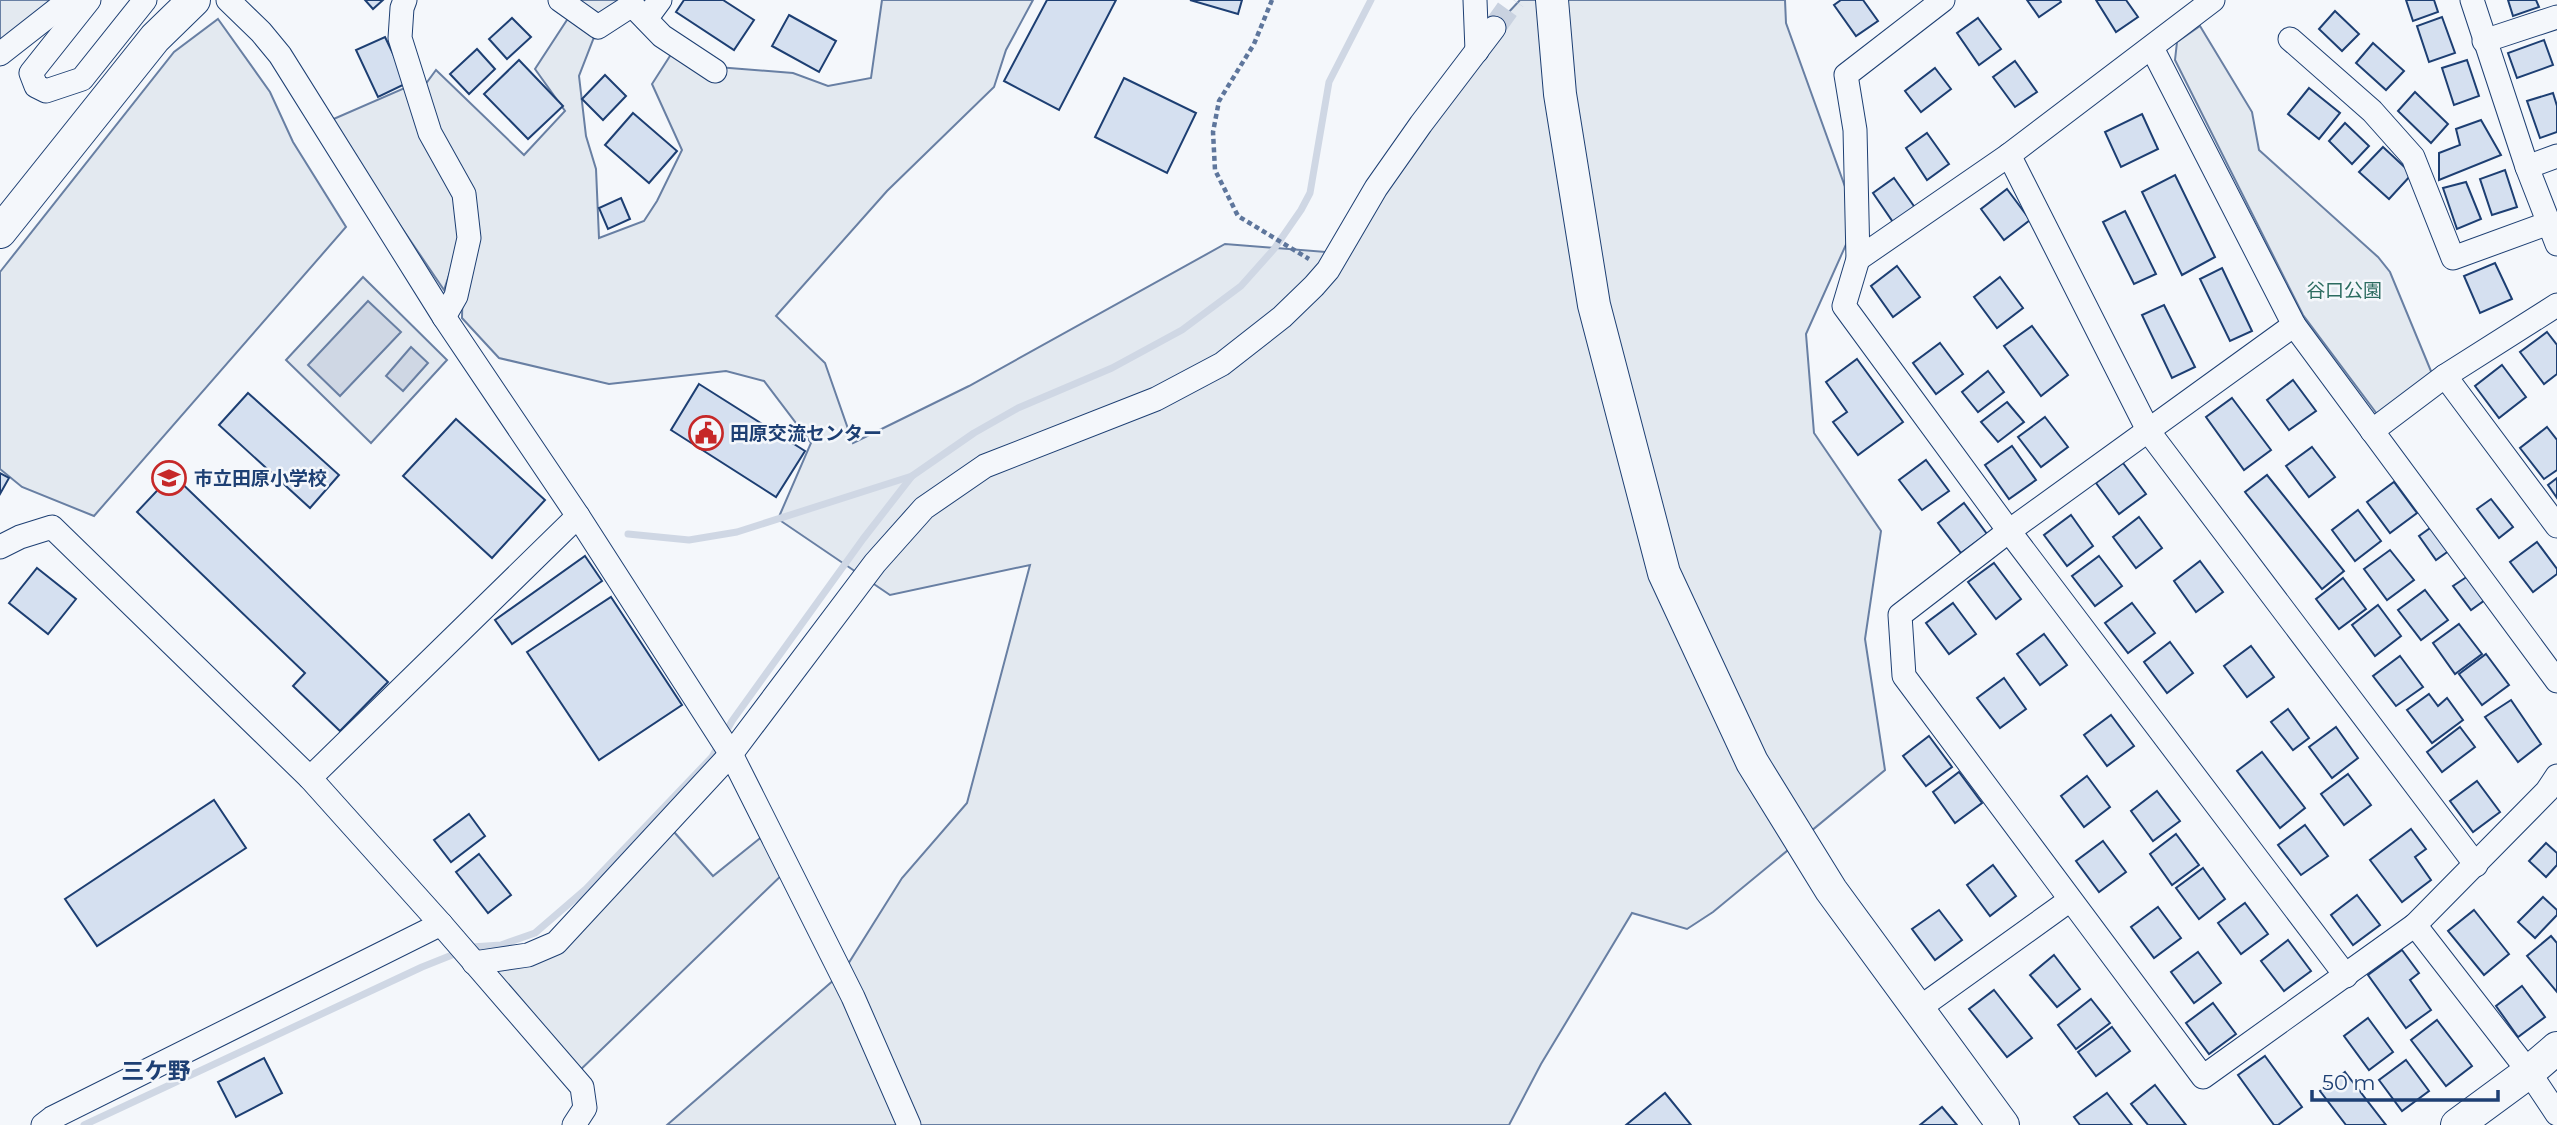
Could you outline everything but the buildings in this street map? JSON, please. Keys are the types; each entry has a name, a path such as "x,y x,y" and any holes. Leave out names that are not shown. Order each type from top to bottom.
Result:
{"street":[{"path":"0,54 69,0"},
{"path":"89,0 32,74 36,86 46,91 82,79 145,0"},
{"path":"0,232 155,38 194,0"},
{"path":"228,0 280,55 444,317 578,516 731,754 853,997 909,1125"},
{"path":"405,0 401,8 400,38 430,133 464,194 468,238 456,296 444,317"},
{"path":"559,0 598,27 632,5 662,36 715,71"},
{"path":"646,19 660,0"},
{"path":"1475,0 1477,51"},
{"path":"1552,0 1560,94 1594,305 1664,573 1752,762 1831,890 2003,1125"},
{"path":"1943,0 1846,75 1855,130 1858,259 1844,306 2009,531 2346,975"},
{"path":"1858,259 2009,155 2213,0"},
{"path":"2290,39 2372,111 2413,157 2453,258 2553,234 2527,167 2472,0"},
{"path":"2484,41 2557,17"},
{"path":"474,963 528,955 556,943 731,754 875,563 924,509 985,466 1156,399 1222,364 1282,317 1328,270 1384,178 1494,28"},
{"path":"2152,48 2294,326 2557,681"},
{"path":"2009,155 2149,432 2476,865"},
{"path":"2527,167 2557,156"},
{"path":"2372,430 2445,376 2557,305"},
{"path":"2294,326 2009,531 1900,615 1904,676 2203,1077 2415,925 2547,791 2557,776"},
{"path":"2445,376 2557,526"},
{"path":"310,778 578,516"},
{"path":"0,547 20,537 52,527 310,778 582,1087 585,1108 574,1125"},
{"path":"1918,1009 2070,900"},
{"path":"43,1125 52,1118 441,924"},
{"path":"2415,925 2529,1072 2557,1114"},
{"path":"2457,1125 2557,1048"}],"path":[{"path":"1272,0 1254,44 1219,101 1213,132 1215,170 1238,216 1328,270"}],"green space":[{"path":"0,0 67,0 0,57"},
{"path":"580,0 655,0 632,5 598,27 579,76 586,136 596,169 599,238 644,221 682,150 652,84 677,45 717,67 793,73 828,86 871,78 882,0 1033,0 1006,50 994,87 887,191 776,316 825,363 853,443 969,386 1225,244 1338,253 1494,28 1520,0 1785,0 1786,23 1857,220 1806,334 1814,433 1881,531 1865,639 1885,770 1713,912 1687,929 1632,913 1541,1064 1509,1125 667,1125 843,972 902,878 967,803 1030,565 890,595 778,519 811,443 764,381 726,371 609,384 499,358 462,318 464,231 444,290 329,121 416,83 419,93 436,70 524,155 565,111 535,69"},
{"path":"218,19 270,92 293,142 346,227 94,516 22,487 0,469 0,272 174,52"},
{"name":"谷口公園","path":"2200,26 2252,112 2259,150 2378,257 2390,272 2433,376 2377,414 2303,315 2175,60 2177,42"},
{"path":"363,277 447,360 371,443 286,360"},
{"path":"667,824 713,876 769,831 788,869 573,1077 486,961 546,947"}],"shaded area":[{"path":"368,301 401,332 340,396 308,365"},
{"path":"411,347 428,363 403,391 386,376"}],"waterway":[{"path":"628,534 689,540 737,532 912,476 974,433 1018,408 1112,368 1182,330 1241,286 1274,249 1301,210 1310,193 1329,82 1371,0"},
{"path":"84,1125 422,967 472,947 501,945 535,933 586,889 712,757 732,721 863,539 912,476"}],"tunnel":[{"path":"1494,28 1514,0"}],"place":[{"name":"田原交流センター","path":"706,433"},
{"name":"市立田原小学校","path":"169,478"}],"district":[{"name":"三ケ野","path":"156,1071"}]}
